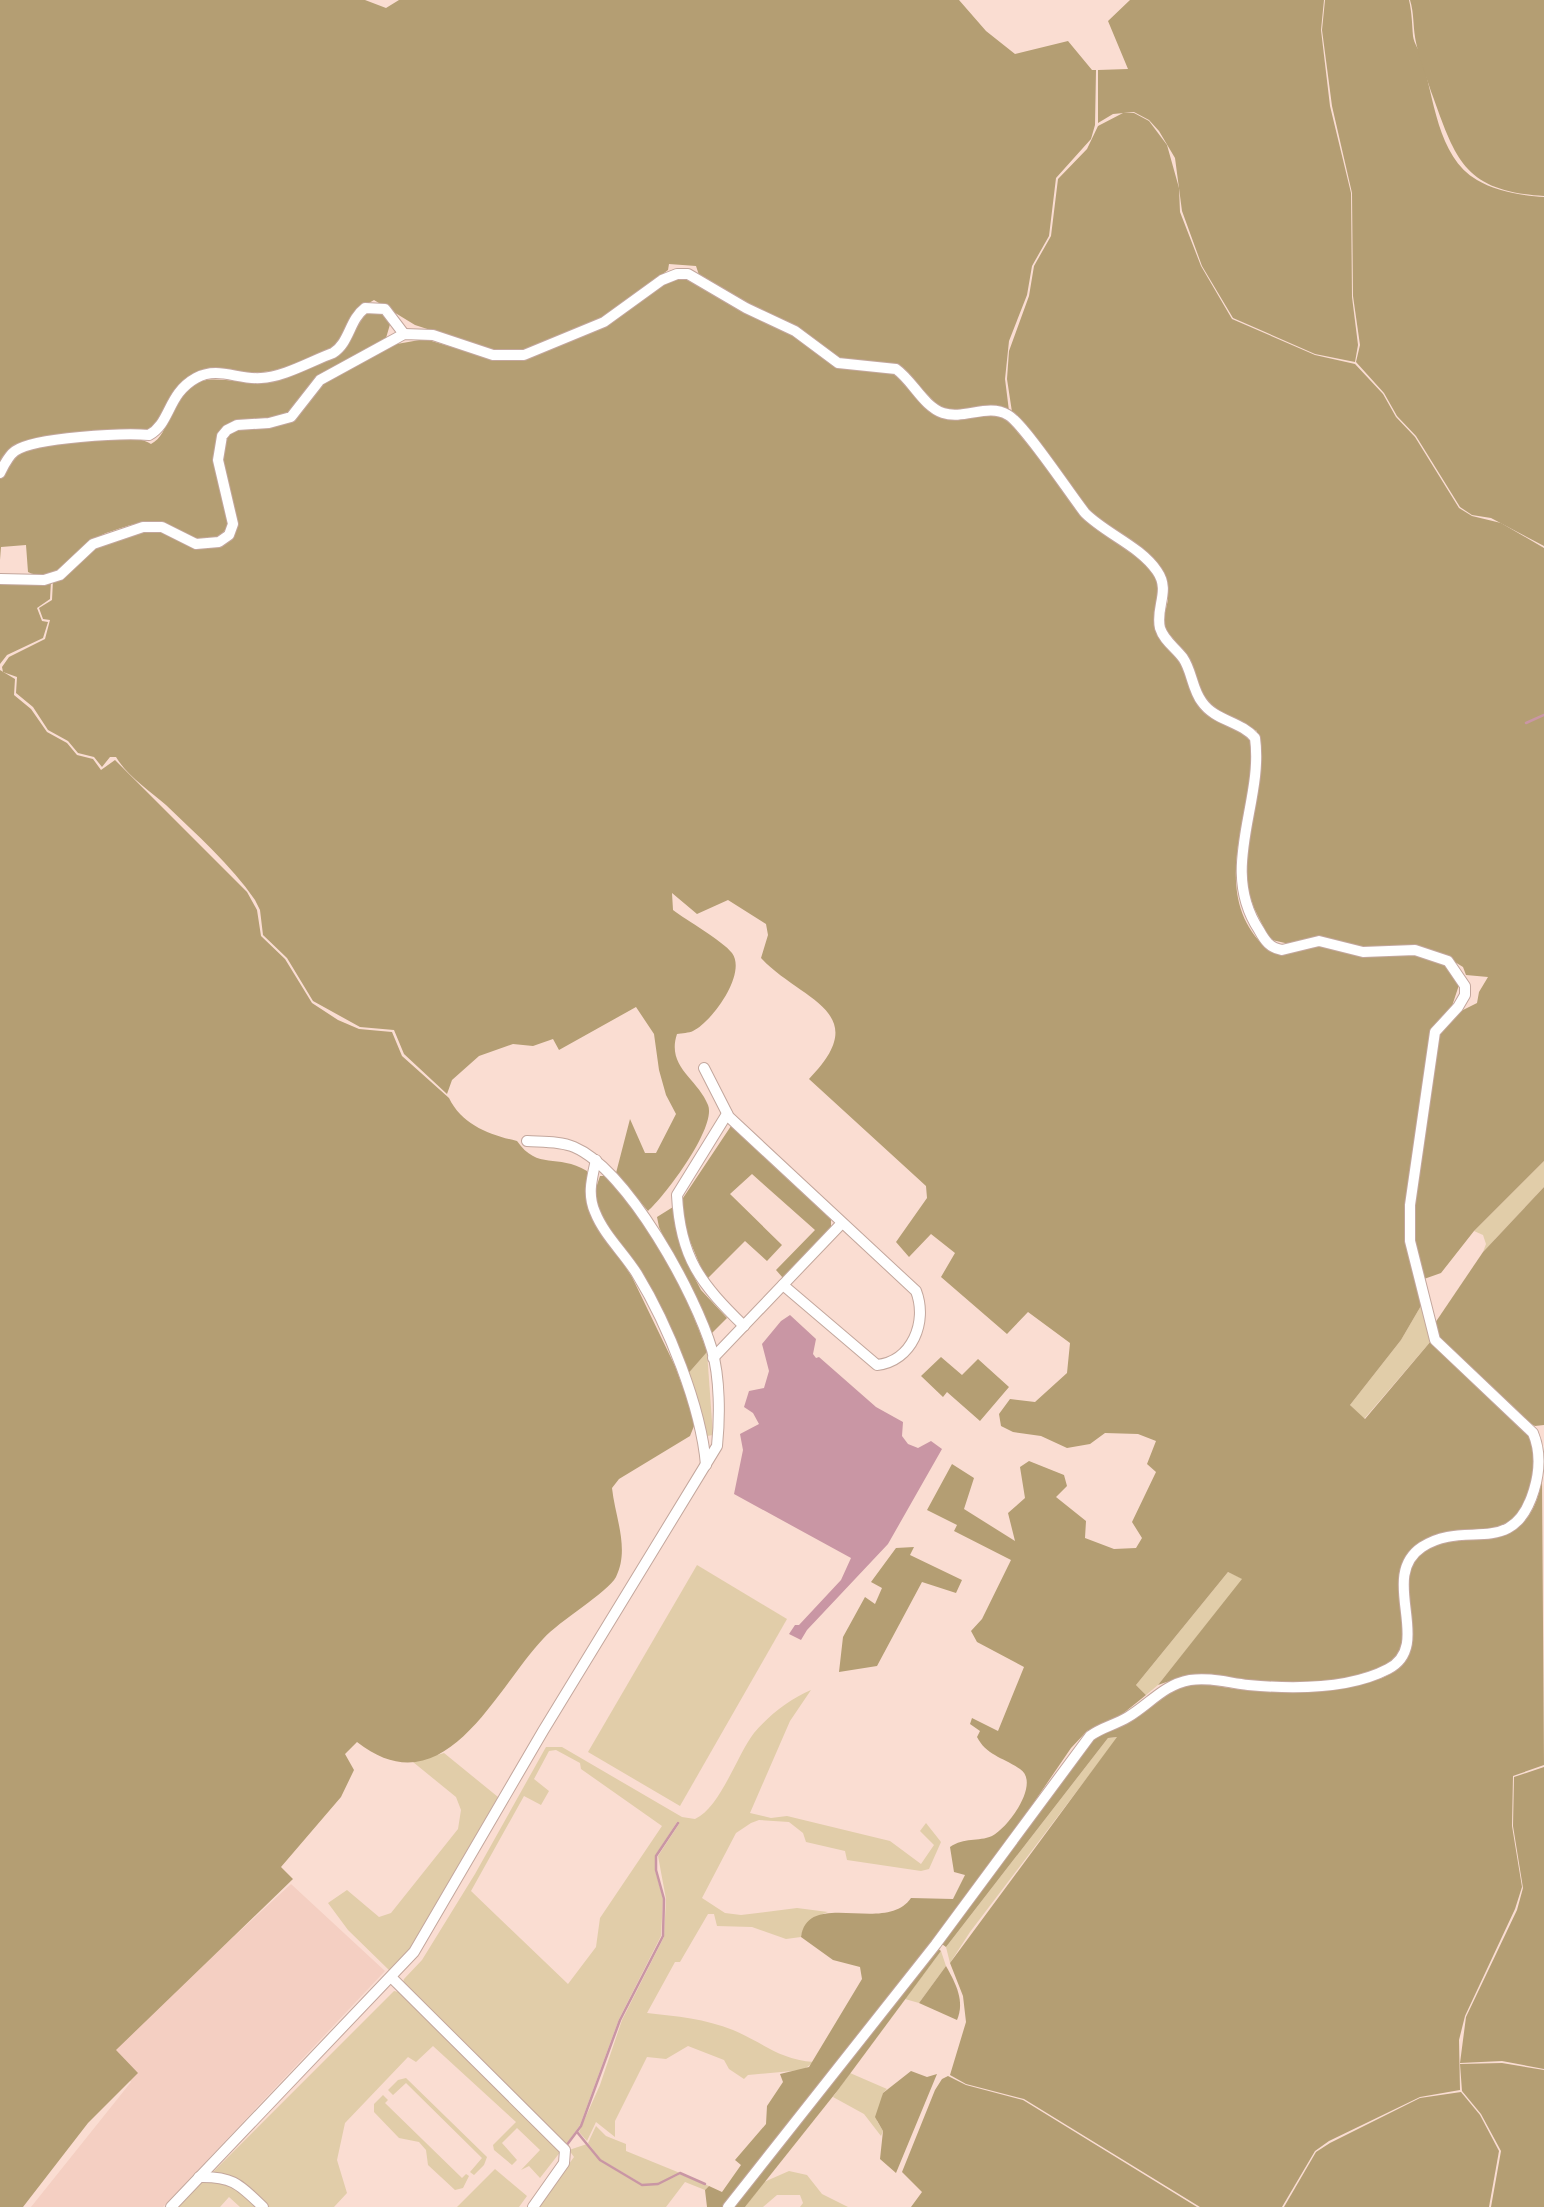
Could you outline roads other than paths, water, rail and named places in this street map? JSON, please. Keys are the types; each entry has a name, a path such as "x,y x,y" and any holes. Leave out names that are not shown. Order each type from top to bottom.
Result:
{"street":[{"path":"0,579 44,580 60,575 93,544 143,527 162,527 196,544 219,542 229,535 233,524 218,460 222,436 227,430 237,425 269,423 291,417 320,380 404,334 433,335 492,355 524,355 604,322 662,280 677,274 688,274 746,308 795,331 838,363 896,369 928,403 941,412 953,415 990,411 1006,414 1016,422 1085,513 1098,526 1149,562 1158,572 1165,598 1159,617 1160,626 1164,638 1182,657 1200,701 1217,715 1241,725 1255,738 1241,888 1256,926 1267,943 1282,950 1319,941 1363,952 1415,950 1430,953 1448,961 1465,986 1465,995 1458,1007 1435,1032 1410,1205 1410,1241 1435,1340 1533,1433 1539,1447 1539,1465 1531,1500 1523,1516 1505,1531 1441,1539 1429,1543 1412,1556 1406,1566 1403,1590 1407,1652 1401,1661 1388,1669 1365,1678 1336,1684 1286,1687 1206,1679 1189,1680 1158,1692 1127,1717 1090,1736 936,1944 728,2207"},
{"path":"0,473 9,458 23,447 119,433 149,435 160,427 177,393 199,376 218,373 262,378 333,353 341,349 354,318 365,308 385,309 404,334"},
{"path":"704,1068 727,1114 916,1291 920,1301 918,1331 902,1354 887,1364 870,1362 783,1284"},
{"path":"727,1114 677,1195 678,1211 682,1235 695,1270 707,1290 744,1326"},
{"path":"171,2207 414,1952 717,1446 719,1431 713,1358 699,1319 649,1222 626,1190 596,1160 566,1145 527,1141"},
{"path":"596,1160 590,1190 595,1213 639,1277 681,1368 693,1398 706,1467"},
{"path":"713,1358 842,1223"},
{"path":"391,1977 565,2150 564,2164 533,2207"},
{"path":"199,2177 216,2176 238,2183 263,2207"}],"waterway":[{"path":"1526,723 1544,715"},
{"path":"566,2146 581,2126 620,2020 663,1936 664,1899 656,1870 656,1856 678,1823"},
{"path":"577,2132 600,2160 642,2185 658,2184 680,2173 705,2184"}]}
